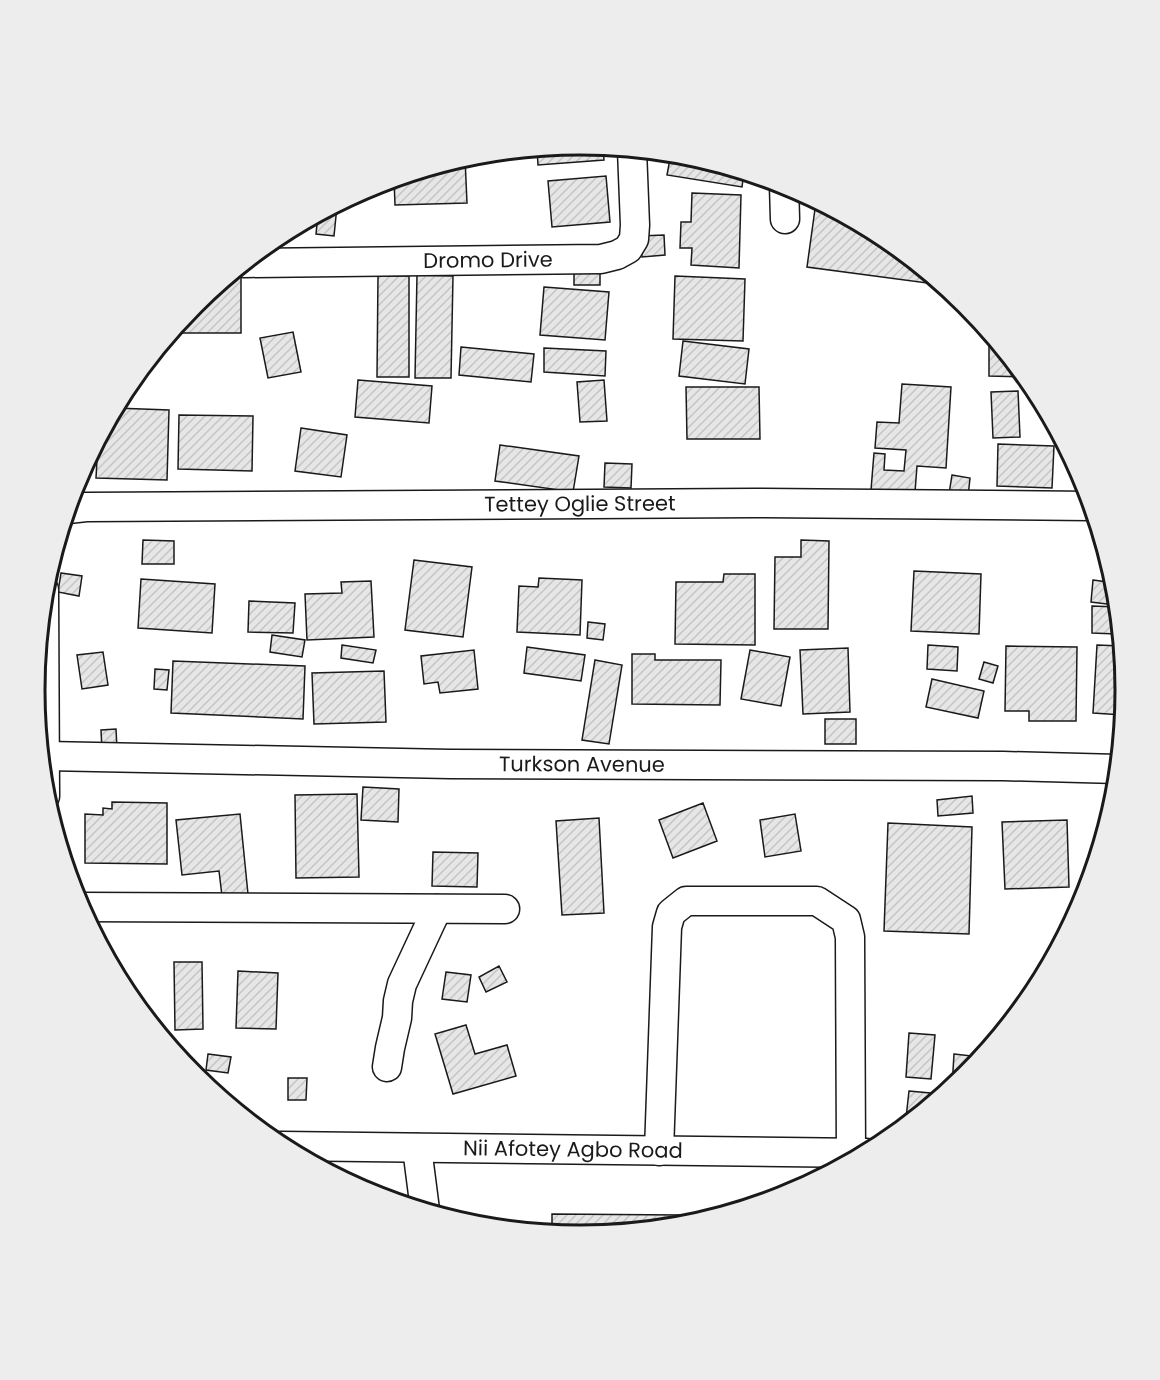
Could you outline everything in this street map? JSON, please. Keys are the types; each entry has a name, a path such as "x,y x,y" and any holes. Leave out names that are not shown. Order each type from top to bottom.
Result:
{"street":[{"name":"Dromo Drive","path":"258,263 601,259 617,255 628,249 634,239 632,158"},
{"path":"784,196 785,219"},
{"name":"Tettey Oglie Street","path":"77,508 754,503 1082,506"},
{"path":"45,685 45,702"},
{"name":"Turkson Avenue","path":"50,756 461,764 1003,766 1109,769"},
{"path":"660,1151 667,927 672,913 686,901 817,902 846,920 850,937 858,1147"},
{"path":"91,907 505,909"},
{"path":"387,1067 402,984 437,909"},
{"name":"Nii Afotey Agbo Road","path":"301,1146 848,1153"},
{"path":"417,1148 424,1202"}],"building":[{"path":"604,156 604,160 538,165 537,157"},
{"path":"669,163 743,180 742,187 667,175"},
{"path":"465,167 467,203 395,205 394,188"},
{"path":"606,176 610,222 552,227 548,181"},
{"path":"692,193 741,195 739,268 691,265 692,248 680,248 681,222 691,222"},
{"path":"815,209 877,245 927,283 807,267"},
{"path":"336,214 334,236 316,234 317,225"},
{"path":"664,235 665,255 642,257 640,236"},
{"path":"600,265 600,285 574,285 574,266"},
{"path":"417,275 453,276 451,378 415,378"},
{"path":"378,276 409,276 409,377 377,377"},
{"path":"675,276 745,279 743,341 673,339"},
{"path":"241,277 241,333 182,333"},
{"path":"544,287 609,292 605,340 540,335"},
{"path":"293,332 301,372 268,378 260,338"},
{"path":"683,341 749,349 745,384 679,376"},
{"path":"989,346 1013,377 989,376"},
{"path":"461,347 534,354 531,382 459,375"},
{"path":"544,348 606,351 605,376 544,372"},
{"path":"358,380 432,386 429,423 355,417"},
{"path":"604,380 607,421 580,422 577,382"},
{"path":"902,384 951,387 946,468 917,466 915,492 871,490 874,453 885,454 884,470 904,471 906,450 875,448 877,422 899,423"},
{"path":"686,387 759,387 760,439 687,439"},
{"path":"1018,391 1020,437 993,438 991,392"},
{"path":"125,408 169,410 167,480 96,478 97,460"},
{"path":"179,415 253,416 252,471 178,469"},
{"path":"301,428 347,435 341,477 295,471"},
{"path":"998,444 1054,446 1052,488 997,486"},
{"path":"500,445 579,456 573,492 495,481"},
{"path":"605,463 632,464 631,488 604,487"},
{"path":"952,475 970,478 968,497 949,494"},
{"path":"143,540 174,541 174,564 142,564"},
{"path":"801,540 829,541 828,629 774,629 775,557 801,557"},
{"path":"414,560 472,567 463,637 405,630"},
{"path":"914,571 981,574 979,634 911,631"},
{"path":"61,573 82,576 79,596 58,592"},
{"path":"724,574 755,574 755,645 675,644 676,582 723,582"},
{"path":"539,578 582,580 580,635 517,632 519,586 538,587"},
{"path":"141,579 215,584 212,633 138,628"},
{"path":"1093,580 1104,581 1108,604 1091,602"},
{"path":"371,581 374,637 307,640 305,594 342,593 341,582"},
{"path":"249,601 295,603 293,633 248,632"},
{"path":"1092,606 1108,607 1112,634 1092,633"},
{"path":"588,622 605,624 603,640 587,638"},
{"path":"272,635 305,640 302,657 270,652"},
{"path":"342,645 376,650 373,663 341,658"},
{"path":"928,645 958,647 957,671 927,669"},
{"path":"1097,645 1113,646 1114,714 1093,713"},
{"path":"1006,646 1077,647 1076,721 1029,721 1029,711 1005,711"},
{"path":"527,647 585,655 581,681 524,673"},
{"path":"848,648 850,712 803,714 800,650"},
{"path":"474,650 478,689 440,693 438,682 424,684 421,656"},
{"path":"750,650 790,657 781,706 741,699"},
{"path":"103,652 108,685 82,689 77,655"},
{"path":"632,654 655,654 655,660 721,660 720,705 632,704"},
{"path":"595,660 622,665 609,744 582,740"},
{"path":"173,661 305,666 303,719 171,713"},
{"path":"984,662 998,666 993,683 979,679"},
{"path":"155,669 169,670 167,690 154,689"},
{"path":"384,671 386,722 314,724 312,673"},
{"path":"932,679 984,691 978,718 926,707"},
{"path":"825,719 856,719 856,744 825,744"},
{"path":"116,729 117,749 102,750 101,730"},
{"path":"363,787 399,789 398,822 361,820"},
{"path":"357,794 359,877 296,878 295,795"},
{"path":"972,796 973,813 938,816 937,800"},
{"path":"112,802 167,803 167,864 85,863 85,814 103,815 103,808 112,809"},
{"path":"703,803 717,841 673,858 659,820"},
{"path":"240,814 248,894 222,896 219,871 182,875 176,820"},
{"path":"795,814 801,851 765,857 760,820"},
{"path":"599,818 604,913 562,915 556,821"},
{"path":"1067,820 1069,887 1005,889 1002,822"},
{"path":"888,823 972,827 969,934 884,931"},
{"path":"433,852 478,853 477,887 432,886"},
{"path":"174,962 202,962 203,1029 175,1030"},
{"path":"499,966 507,982 486,992 479,977"},
{"path":"238,971 278,973 276,1029 236,1028"},
{"path":"446,972 471,975 467,1002 442,999"},
{"path":"466,1025 475,1054 507,1045 516,1076 453,1094 435,1034"},
{"path":"909,1033 935,1035 931,1079 906,1077"},
{"path":"208,1054 231,1057 228,1073 206,1070"},
{"path":"954,1054 970,1056 958,1068 953,1073"},
{"path":"288,1078 307,1078 306,1100 288,1100"},
{"path":"909,1091 930,1093 930,1095 906,1114"},
{"path":"552,1214 680,1215 615,1224 552,1224"}]}
